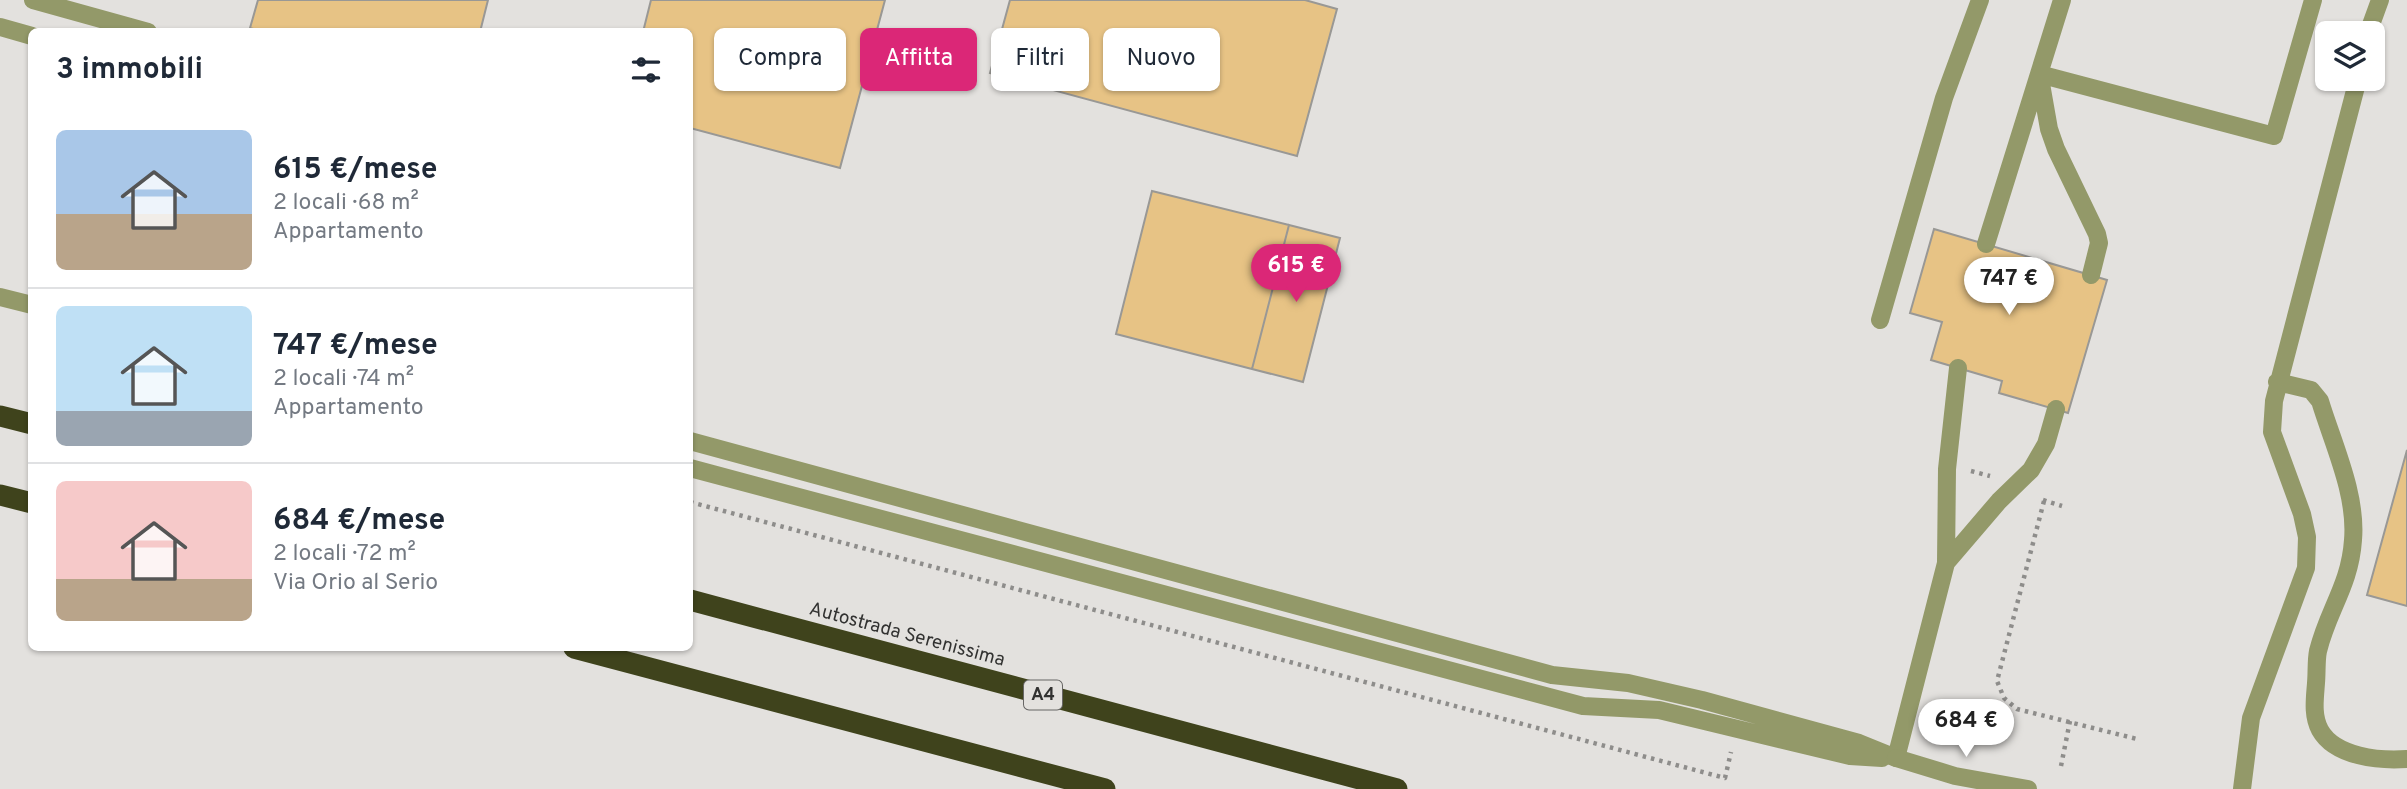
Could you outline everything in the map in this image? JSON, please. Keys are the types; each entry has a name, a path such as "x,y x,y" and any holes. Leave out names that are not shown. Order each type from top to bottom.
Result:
{"highway":[{"path":"0,416 28,424"},
{"path":"0,495 28,502"},
{"name":"Autostrada Serenissima","path":"693,601 1397,789"},
{"path":"585,651 1105,789"}],"street":[{"path":"33,0 134,28"},
{"path":"1880,320 1944,98 1980,0"},
{"path":"1986,244 2062,0"},
{"path":"2039,74 2274,136 2313,0"},
{"path":"2372,21 2380,0"},
{"path":"0,27 28,35"},
{"path":"2039,74 2049,129 2097,234 2099,243 2091,275"},
{"path":"2242,789 2246,740 2253,708 2306,568 2307,537 2302,514 2272,432 2277,382 2355,91"},
{"path":"0,298 28,304"},
{"path":"1896,758 1946,563 1947,468 1958,368"},
{"path":"2277,382 2311,390 2320,401 2352,506 2353,537 2349,573 2318,651 2314,710 2320,729 2329,740 2363,756 2388,760 2407,759"},
{"path":"1946,563 1999,501 2031,470 2046,444 2056,409"},
{"path":"693,442 1552,675 1628,683 1702,700 1859,743 1896,758 1955,776 2028,789"},
{"path":"693,469 1583,706 1659,710 1850,756 1896,758"}],"path":[{"path":"1965,469 1994,477"},
{"path":"2034,494 2044,501 2062,506"},
{"path":"2044,501 1997,681 2004,698 2017,709 2137,739"},
{"path":"693,503 1725,778 1732,747"},
{"path":"2061,766 2070,721"}],"building":[{"path":"258,0 488,0 481,28 250,28"},
{"path":"651,0 885,0 878,28 860,28 861,91 840,168 693,129 693,28 644,28"},
{"path":"1010,0 1305,0 1337,9 1297,156 1057,91 1089,91 1089,28 1002,28"},
{"path":"1152,191 1289,225 1252,369 1116,334"},
{"path":"1289,225 1340,238 1303,382 1252,369"},
{"path":"1934,229 2107,280 2068,413 1999,393 2002,381 1931,360 1942,322 1910,313"},
{"path":"2407,450 2407,606 2367,595"}]}
